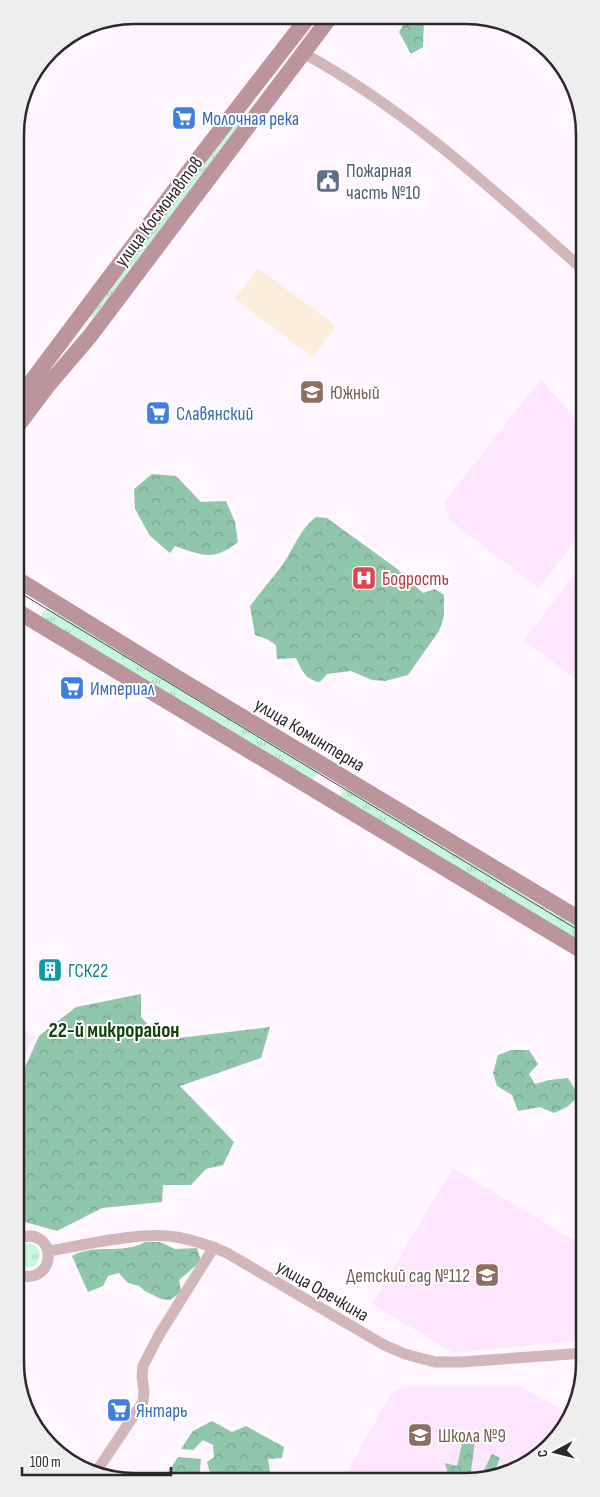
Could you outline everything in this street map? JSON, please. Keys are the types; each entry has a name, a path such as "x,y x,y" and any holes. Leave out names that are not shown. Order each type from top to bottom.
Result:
{"street":[{"name":"улица Космонавтов","path":"24,391 303,24"},
{"name":"улица Космонавтов","path":"24,417 49,384 90,336 325,24"},
{"path":"303,53 401,114 488,185 576,263"},
{"path":"74,323 90,336"},
{"name":"улица Коминтерна","path":"24,583 176,677 576,917"},
{"path":"24,615 576,947"},
{"name":"улица Оречкина","path":"48,1251 155,1236 175,1237 214,1247 228,1253 384,1345 405,1354 435,1362 461,1362 576,1354"},
{"path":"24,1237 35,1237 46,1243 48,1251 48,1261 42,1271 31,1277 24,1276"},
{"path":"99,1467 143,1402 142,1366 159,1335 214,1247"}],"shaded area":[{"path":"39,78 41,80 32,92"},
{"path":"258,268 336,326 313,357 235,299"},
{"path":"541,379 576,419 576,540 539,588 450,521 444,502"},
{"path":"576,573 576,680 524,640"},
{"path":"24,1031 35,1037 24,1056"},
{"name":"Детский сад №112","path":"453,1168 576,1241 576,1341 454,1353 372,1304"},
{"name":"Школа №9","path":"404,1387 521,1387 565,1411 555,1427 530,1427 530,1453 508,1465 494,1469 466,1473 346,1473 392,1392"}],"green space":[{"path":"404,24 424,24 423,47 411,54 399,32"},
{"path":"240,118 245,122 93,318 88,314"},
{"path":"152,474 176,476 201,502 226,501 235,522 238,542 214,554 200,554 175,546 170,553 150,536 135,509 134,489"},
{"path":"316,517 327,518 396,568 423,593 435,589 444,595 444,616 439,631 408,675 385,681 372,680 351,671 327,674 320,682 315,681 307,677 296,658 277,659 276,645 267,639 255,635 250,606 282,565 304,529"},
{"path":"49,606 320,770 311,782 39,618"},
{"path":"347,786 576,925 576,941 338,798"},
{"path":"141,994 141,1017 162,1040 270,1027 261,1058 180,1086 234,1142 223,1165 206,1169 191,1185 163,1185 162,1202 102,1208 57,1231 24,1222 24,1070 39,1036 76,1007"},
{"path":"511,1050 529,1050 538,1064 529,1074 535,1084 568,1078 576,1091 576,1099 567,1107 554,1113 540,1107 518,1111 512,1095 497,1086 493,1073 498,1055"},
{"path":"145,1242 160,1242 175,1249 197,1248 201,1261 179,1280 181,1292 170,1300 161,1299 139,1286 128,1283 119,1273 108,1276 103,1286 88,1292 72,1256 90,1250 127,1248"},
{"path":"29,1243 36,1246 40,1254 37,1264 32,1267 24,1266 25,1244"},
{"path":"212,1421 232,1432 246,1426 284,1447 282,1458 268,1459 270,1473 210,1473 207,1462 214,1457 213,1445 203,1440 193,1450 181,1449 193,1431"},
{"path":"468,1433 475,1442 471,1473 448,1473 445,1463 457,1466 462,1444"},
{"path":"492,1454 500,1458 496,1468 483,1471"},
{"path":"178,1457 201,1459 200,1473 168,1473"}],"tram line":[{"path":"24,595 576,929"}],"place":[{"name":"Молочная река","path":"184,118"},
{"name":"Пожарная часть №10","path":"328,181"},
{"name":"Южный","path":"312,392"},
{"name":"Славянский","path":"158,413"},
{"name":"Бодрость","path":"364,578"},
{"name":"Империал","path":"72,688"},
{"name":"ГСК22","path":"50,970"},
{"name":"Детский сад №112","path":"487,1275"},
{"name":"Янтарь","path":"119,1410"},
{"name":"Школа №9","path":"420,1435"}],"district":[{"name":"22-й микрорайон","path":"114,1030"}]}
